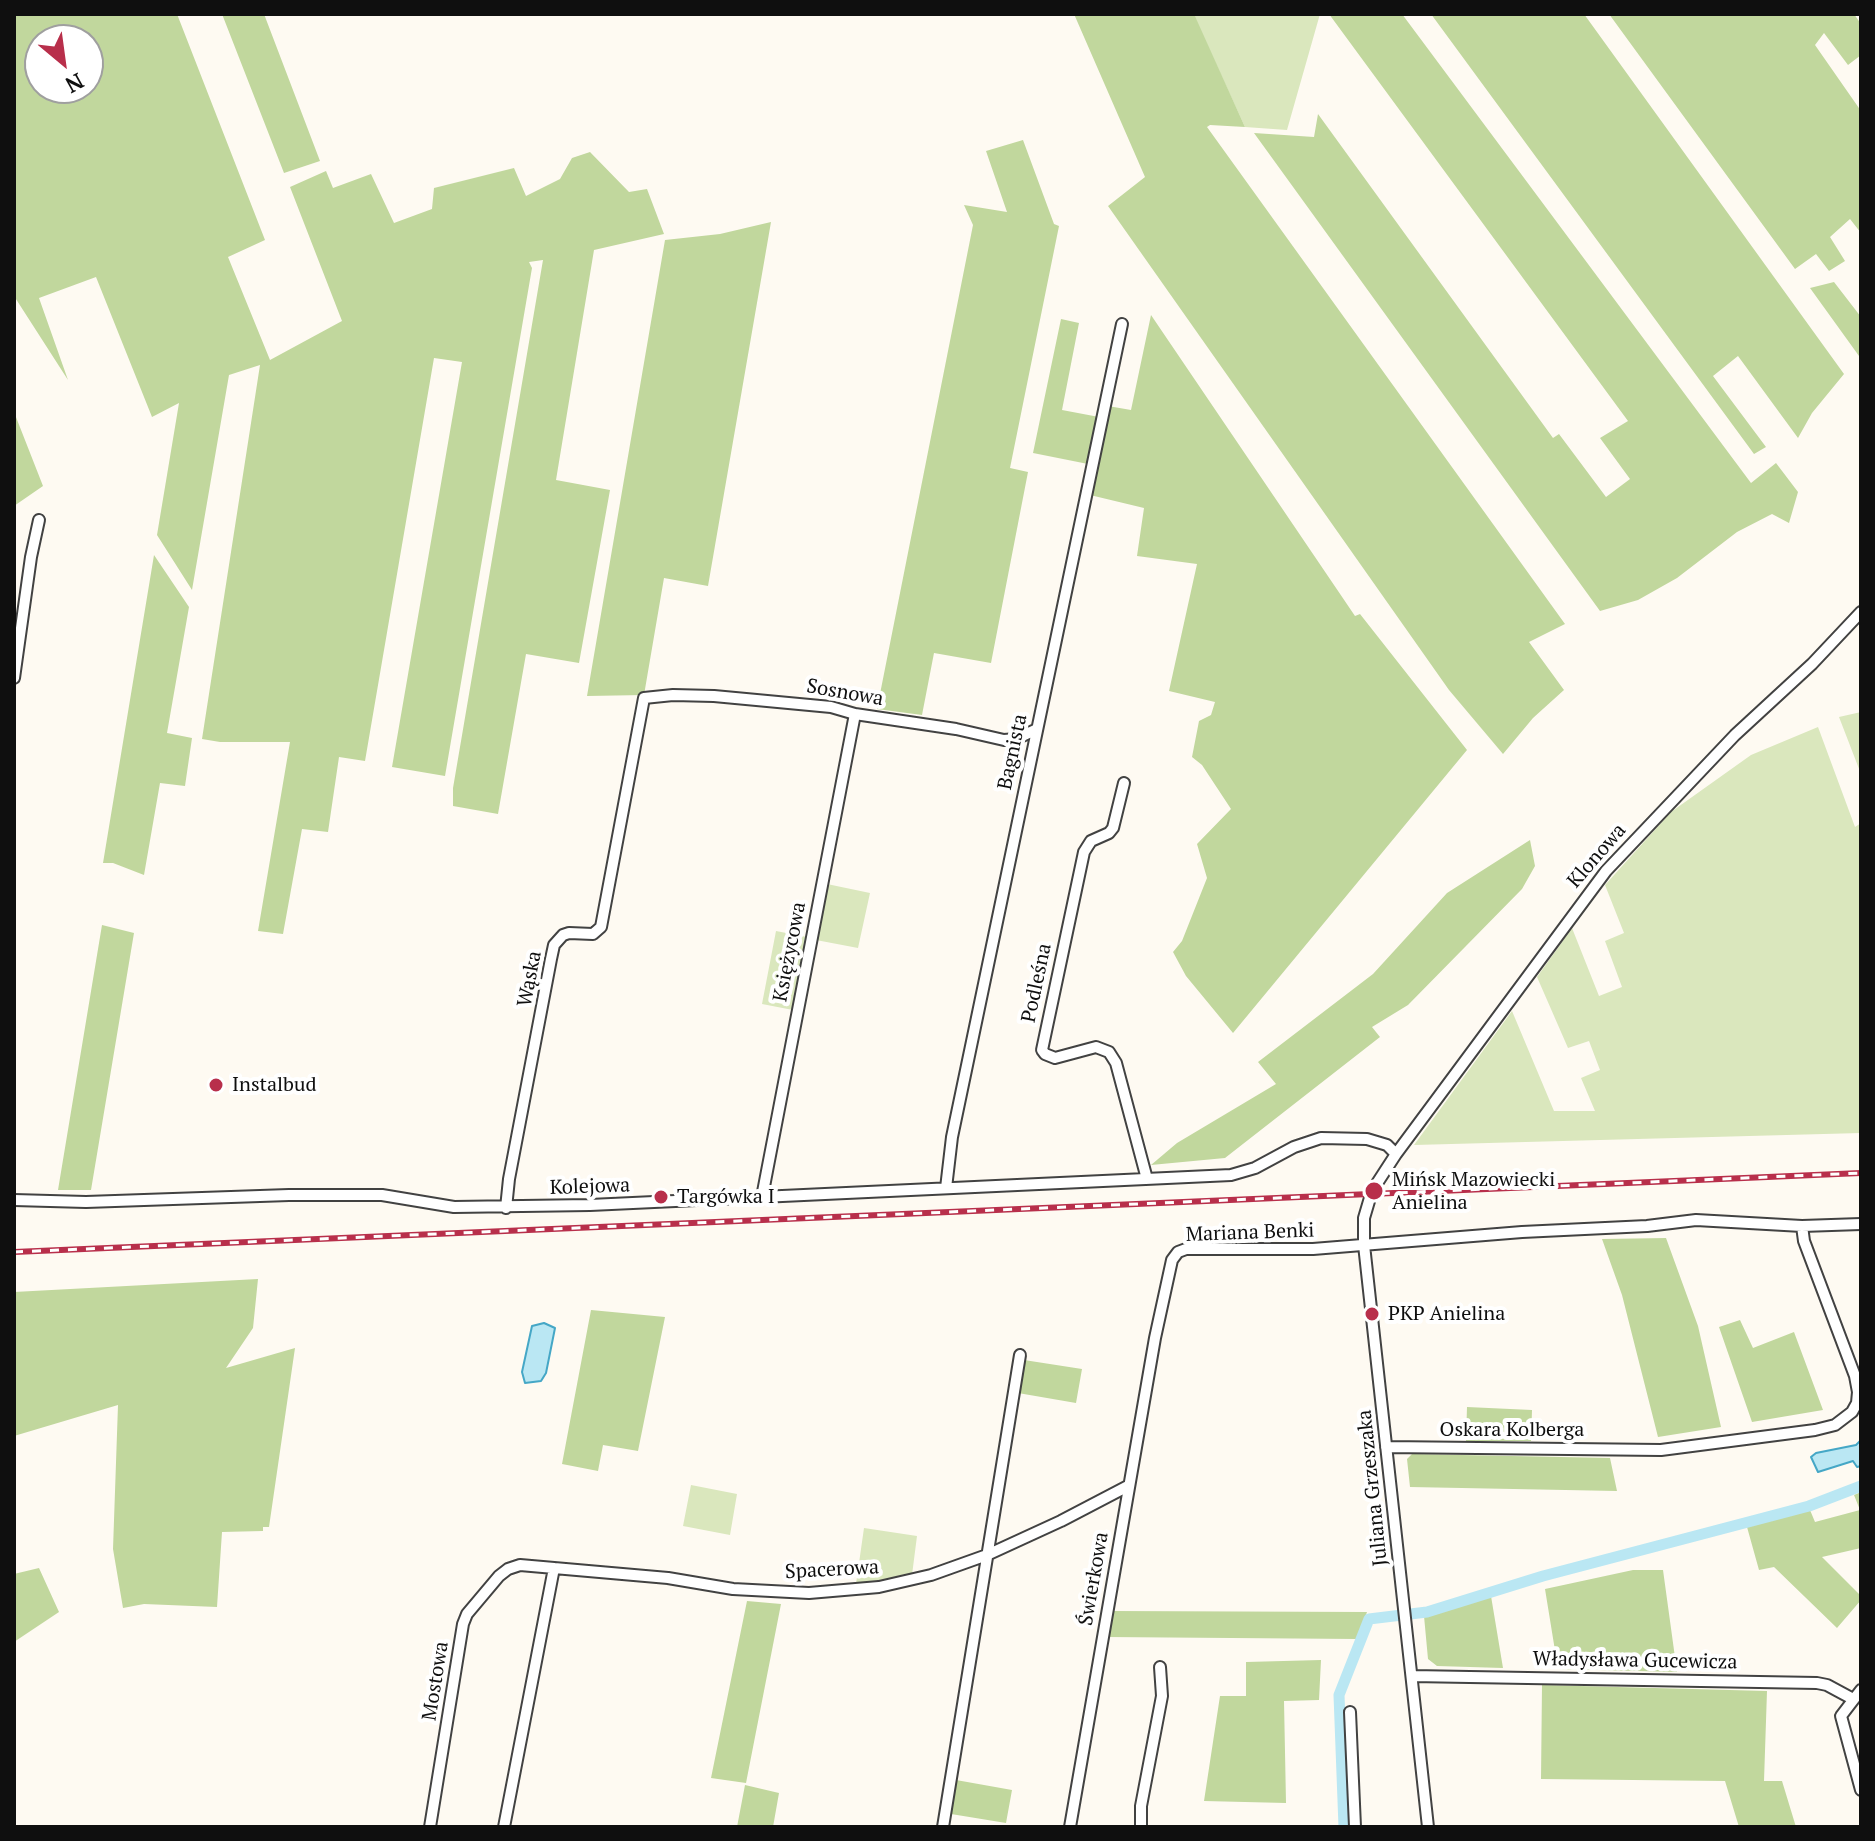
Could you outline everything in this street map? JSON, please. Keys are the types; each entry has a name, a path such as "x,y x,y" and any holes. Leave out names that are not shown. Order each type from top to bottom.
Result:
{"street":[{"name":"Bagnista","path":"946,1188 952,1137 1122,324"},
{"path":"14,678 39,520"},
{"name":"Klonowa","path":"1396,1154 1606,871 1735,735 1812,664 1861,612"},
{"name":"Sosnowa","path":"644,698 714,696 831,707 1004,740 1016,739 1035,730"},
{"name":"Wąska","path":"506,1208 554,945 569,933 593,934 601,927 644,698"},
{"name":"Księżycowa","path":"762,1197 855,714"},
{"name":"Podleśna","path":"1124,783 1113,828 1091,841 1084,852 1042,1050 1055,1058 1096,1047 1104,1048 1116,1063 1147,1179"},
{"name":"Kolejowa","path":"14,1200 86,1202 382,1195 454,1207 506,1208 1244,1172 1307,1141 1321,1138 1367,1139 1387,1145 1396,1154"},
{"name":"Juliana Grzeszaka","path":"1396,1154 1372,1191 1364,1218 1364,1245 1428,1827"},
{"path":"1364,1245 1696,1220 1802,1226 1861,1224"},
{"name":"Oskara Kolberga","path":"1386,1447 1637,1451 1825,1429 1844,1420 1857,1403 1855,1376 1804,1241 1802,1226"},
{"name":"Mariana Benki","path":"1155,1338 1172,1260 1180,1251 1364,1245"},
{"name":"Świerkowa","path":"1070,1827 1128,1486 1134,1473 1155,1338"},
{"path":"943,1827 1020,1355"},
{"name":"Spacerowa","path":"520,1565 668,1578 733,1589 809,1593 879,1587 905,1582 987,1555 1128,1486"},
{"name":"Mostowa","path":"430,1827 463,1624 467,1614 499,1576 520,1565"},
{"path":"504,1827 554,1568"},
{"path":"1141,1827 1143,1791 1162,1696 1160,1667"},
{"name":"Władysława Gucewicza","path":"1412,1676 1817,1683 1853,1699"},
{"path":"1861,1690 1841,1716 1861,1790"},
{"path":"1350,1712 1355,1827"}],"green space":[{"path":"14,14 177,14 265,240 228,257 270,360 342,321 290,187 326,171 333,188 371,174 394,223 432,209 434,188 514,168 526,196 560,179 572,158 590,152 629,192 647,189 664,234 594,250 556,480 610,490 579,663 526,654 498,814 453,806 453,788 543,260 529,262 532,268 445,776 392,767 462,362 434,358 365,761 339,757 328,832 302,829 283,934 258,931 290,742 202,739 260,365 229,375 192,590 157,535 179,403 152,417 96,277 39,298 68,380 14,296"},
{"path":"222,14 264,14 320,161 284,173"},
{"path":"1074,14 1194,14 1245,127 1207,127 1565,624 1529,642 1564,690 1533,718 1503,754 1449,690 1108,206 1145,177"},
{"path":"1193,14 1320,14 1287,130 1245,127"},
{"path":"1329,14 1402,14 1751,483 1776,463 1798,492 1789,523 1772,514 1737,532 1677,578 1638,600 1600,611 1254,133 1314,137 1318,114 1553,438 1559,434 1606,497 1630,479 1600,438 1628,421"},
{"path":"1431,14 1584,14 1844,374 1812,413 1798,438 1738,356 1713,376 1766,447 1754,454"},
{"path":"1609,14 1854,14 1861,24 1861,55 1848,65 1824,33 1815,45 1861,111 1861,233 1850,219 1830,237 1845,261 1829,271 1816,254 1795,269"},
{"path":"1023,140 1054,224 1059,226 1010,468 1028,472 991,663 934,653 922,715 877,709 973,225 964,205 1007,212 986,151"},
{"path":"771,222 708,586 664,578 644,695 587,696 665,240 720,234"},
{"path":"1834,282 1861,317 1859,356 1810,288"},
{"path":"1151,315 1355,616 1360,614 1467,750 1233,1033 1186,976 1173,952 1182,941 1207,878 1197,844 1231,809 1202,765 1192,757 1199,721 1211,715 1215,702 1169,691 1197,564 1137,556 1144,508 1090,495 1108,406 1131,410"},
{"path":"1061,319 1079,323 1062,410 1099,417 1088,464 1033,453"},
{"path":"14,412 43,486 14,506"},
{"path":"154,555 189,607 167,733 192,738 185,786 160,783 144,875 113,863 103,863"},
{"path":"1861,712 1861,774 1839,717"},
{"path":"1818,727 1855,827 1861,823 1861,1133 1414,1145 1512,1011 1554,1111 1595,1111 1581,1078 1600,1070 1589,1041 1568,1048 1537,977 1572,928 1599,996 1622,987 1605,941 1624,933 1605,885 1671,812 1751,755"},
{"path":"1530,840 1535,866 1522,889 1408,1005 1372,1027 1380,1037 1225,1158 1151,1165 1177,1143 1276,1084 1258,1062 1373,974 1447,893"},
{"path":"827,884 870,893 858,948 816,940"},
{"path":"102,925 134,933 91,1190 58,1190"},
{"path":"776,931 807,937 793,1010 762,1004"},
{"path":"1666,1238 1698,1326 1721,1427 1658,1437 1622,1295 1602,1239"},
{"path":"258,1279 253,1328 226,1368 295,1348 269,1527 263,1527 263,1531 222,1532 217,1607 144,1604 123,1608 113,1549 118,1405 14,1436 14,1292"},
{"path":"591,1310 665,1317 638,1451 603,1445 598,1471 562,1464"},
{"path":"1740,1320 1753,1348 1794,1332 1823,1410 1752,1422 1719,1327"},
{"path":"1024,1360 1082,1369 1076,1403 1018,1393"},
{"path":"1467,1407 1532,1410 1531,1441 1466,1441"},
{"path":"1412,1454 1610,1458 1617,1491 1410,1487 1407,1459"},
{"path":"691,1485 737,1494 730,1535 683,1526"},
{"path":"1861,1492 1861,1548 1822,1557 1861,1596 1837,1628 1774,1567 1759,1570 1747,1527 1810,1510 1815,1522 1860,1510 1854,1495"},
{"path":"864,1528 917,1536 912,1575 889,1582 856,1584"},
{"path":"39,1568 59,1612 14,1642 14,1574"},
{"path":"1633,1570 1663,1570 1677,1672 1558,1669 1545,1589"},
{"path":"1491,1596 1503,1668 1437,1666 1428,1659 1424,1616"},
{"path":"747,1601 781,1604 746,1783 711,1778"},
{"path":"1112,1611 1367,1612 1357,1639 1106,1637"},
{"path":"1321,1660 1319,1700 1284,1701 1286,1803 1204,1801 1220,1696 1246,1696 1246,1662"},
{"path":"1542,1685 1767,1691 1764,1781 1782,1781 1796,1827 1739,1827 1725,1781 1541,1779"},
{"path":"956,1780 1012,1790 1006,1823 951,1814"},
{"path":"745,1785 779,1793 773,1827 737,1827"}],"water":[{"path":"544,1323 555,1328 546,1373 541,1381 525,1383 522,1372 532,1326"},
{"path":"1861,1440 1861,1466 1857,1467 1853,1461 1818,1472 1811,1457 1816,1453 1856,1445"}],"waterway":[{"path":"1344,1827 1339,1695 1369,1619 1427,1612 1543,1576 1809,1506 1861,1486"}],"railway":[{"path":"14,1252 1861,1173"}],"place":[{"name":"Instalbud","path":"216,1085"},
{"name":"Mińsk Mazowiecki Anielina","path":"1374,1191"},
{"name":"Targówka I","path":"661,1197"},
{"name":"PKP Anielina","path":"1372,1314"}]}
